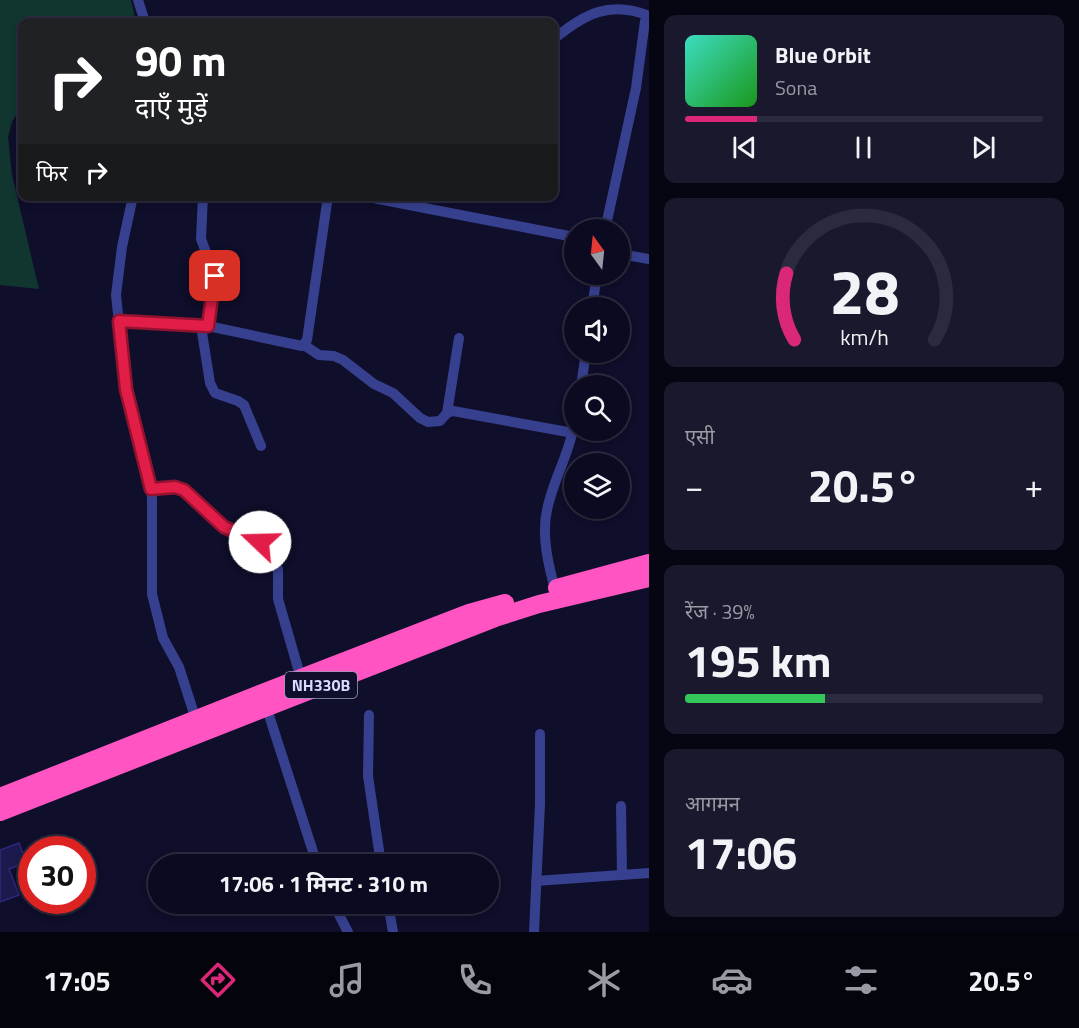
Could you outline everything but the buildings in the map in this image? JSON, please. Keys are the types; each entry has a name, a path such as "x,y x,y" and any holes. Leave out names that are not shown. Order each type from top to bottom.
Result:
{"highway":[{"name":"NH330B","path":"556,594 648,563"},
{"name":"NH330B","path":"0,797 303,684 469,613 556,594 648,578"},
{"name":"NH330B","path":"0,812 198,725 266,706 303,684"}],"street":[{"path":"138,0 144,18"},
{"path":"558,36 581,17 605,4 616,3 629,6 638,9 648,17 645,21 636,88 607,219"},
{"path":"132,201 122,247 116,295 126,389 151,489 152,594 163,638 179,667 198,725"},
{"path":"203,201 201,239 215,276 205,326 210,383 215,393 244,405 261,446"},
{"path":"119,321 205,326 299,347 304,345 307,340 327,201"},
{"path":"395,201 564,235"},
{"path":"630,256 648,259"},
{"path":"304,345 319,355 334,356 343,360 374,384 393,393 420,418 428,422 440,422 447,413 459,338"},
{"path":"447,413 453,411 564,428"},
{"path":"556,594 546,544 546,511 571,441"},
{"path":"151,489 175,487 184,490 224,527 260,542"},
{"path":"278,569 278,599 303,684"},
{"path":"266,706 314,854"},
{"path":"369,715 368,776 380,854"},
{"path":"534,932 540,804 540,734"},
{"path":"621,806 622,875"},
{"path":"536,881 648,873"},
{"path":"339,914 348,932"},
{"path":"390,914 393,932"}],"green space":[{"path":"0,0 131,0 135,18 18,18 18,112 12,122 8,137 12,175 39,289 0,285"}],"route":[{"path":"215,276 208,326 119,321 126,389 151,489 175,487 184,490 224,527 260,542"}]}
